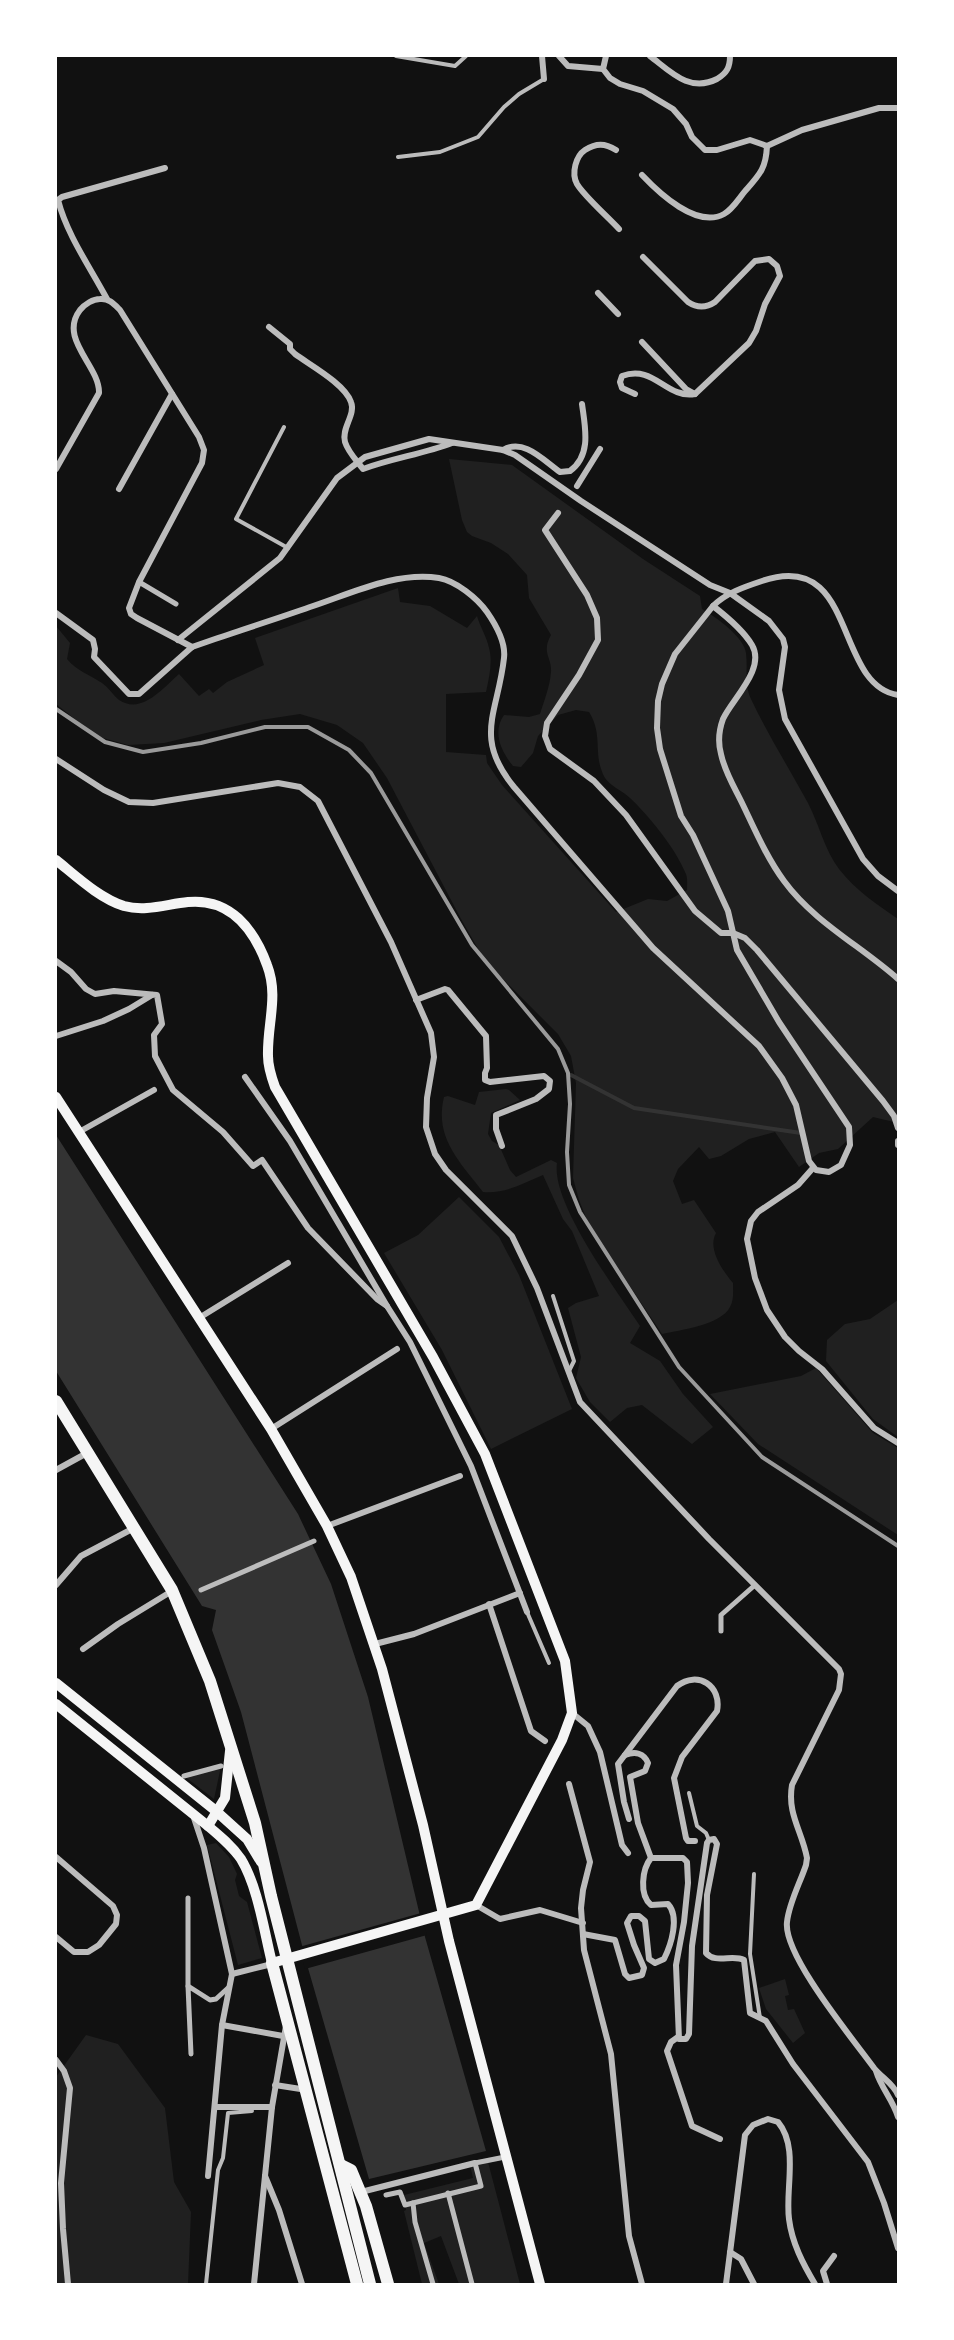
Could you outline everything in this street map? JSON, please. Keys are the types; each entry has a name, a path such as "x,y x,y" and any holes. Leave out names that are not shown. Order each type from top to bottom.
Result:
{"main road":[{"path":"56,860 101,894 126,906 153,908 189,902 213,903 230,910 247,927 262,952 273,987 274,1001 268,1055 269,1069 275,1087 421,1337 485,1454 565,1661 572,1713 562,1740 476,1905 272,1963"},
{"path":"56,1097 271,1429 327,1526 351,1577 375,1644 423,1825 443,1915 505,2157 540,2284"},
{"path":"56,1401 172,1590 210,1681 255,1823 281,1935 292,1958 370,2284"},
{"path":"56,1683 247,1839 264,1867"},
{"path":"56,1704 208,1826 225,1841 240,1858 246,1869 307,2090 357,2284"},
{"path":"208,1826 225,1798 231,1745"},
{"path":"341,2165 351,2170 360,2192 388,2284"}],"street":[{"path":"542,56 544,80"},
{"path":"559,56 568,66 603,69 610,78 620,84 643,91 673,109 686,124 692,137 705,150 717,150 750,140 767,146 802,130 879,108 898,108"},
{"path":"603,69 606,56"},
{"path":"650,56 678,78 700,84 726,72 730,56"},
{"path":"616,150 606,144 595,145 582,152 576,162 574,174 577,184 619,229"},
{"path":"642,175 677,206 707,217 719,216 728,211 764,168 767,146"},
{"path":"165,168 58,200 68,230 77,242 107,299 120,310 199,437 204,450 204,457 139,582 129,608 131,614 192,647"},
{"path":"635,394 622,388 620,382 622,376 634,372 646,375 684,396 695,394 749,343 756,331 765,304 780,280 779,270 769,260 755,261 715,302 698,307 688,302 643,257"},
{"path":"598,293 618,314"},
{"path":"56,469 99,393 96,379 81,354 74,322 79,311 89,302 102,298 107,299"},
{"path":"270,327 290,344 290,349 295,354 348,395 352,409 344,433 348,448 363,469 404,455 427,453 453,443"},
{"path":"642,342 686,389 695,394"},
{"path":"119,489 172,394"},
{"path":"503,450 512,446 522,446 560,472 574,468 584,451 586,439 582,404"},
{"path":"178,640 280,558 337,478 365,457 429,439 503,450 514,455 710,585 730,593 769,621 783,639 785,647 779,690 785,718 863,859 878,876 898,891"},
{"path":"577,486 600,449 584,451"},
{"path":"558,513 545,530 587,595 597,618 598,640 579,675 547,723 545,736 550,749 594,781 626,815 695,911 721,933 733,933 745,938 757,950 883,1101 894,1116 898,1128"},
{"path":"56,613 93,640 94,657 129,694 133,695 139,694 192,647 381,584 408,578 448,581 483,607 498,630 504,656 490,725 491,745 497,765 514,788 653,948 759,1046 782,1078 796,1105 808,1156 813,1168 820,1172 835,1171 842,1165 850,1145 849,1127 779,1022 737,950 728,911 693,835 681,816 671,790 660,749 657,728 658,701 662,684 675,654 713,606 730,593 779,576 804,578 815,584 831,602 863,669 872,682 888,693 898,694"},
{"path":"139,582 176,604"},
{"path":"713,606 740,631 753,647 754,662 747,683 724,718 719,732 721,754 730,780 756,834 784,881 802,901 831,928 873,956 898,979"},
{"path":"56,759 104,790 129,802 153,803 273,783 290,784 305,789 318,801 391,942 431,1033 434,1047 426,1114 430,1143 446,1170 512,1236 533,1280 574,1390 586,1409 755,1585 833,1661 841,1674 839,1690 834,1703 792,1785 791,1810 807,1858 787,1921 787,1934 795,1954 813,1984 876,2070 896,2088 898,2095"},
{"path":"56,961 86,989 95,994 114,991 157,995 162,1024 154,1035 155,1056 173,1090 223,1132 253,1166 262,1160 308,1228 387,1306"},
{"path":"416,1000 445,989 471,1016 488,1040 485,1080 490,1082 544,1076 550,1081 549,1089 542,1096 496,1115 496,1130 502,1146"},
{"path":"56,1036 103,1021 153,994"},
{"path":"244,1077 290,1141 410,1342 471,1466 527,1611"},
{"path":"79,1132 154,1090"},
{"path":"898,1141 898,1146"},
{"path":"813,1168 798,1185 758,1212 751,1221 747,1239 755,1278 767,1310 786,1337 799,1351 822,1369 874,1428 898,1443"},
{"path":"199,1318 288,1263"},
{"path":"271,1429 397,1349"},
{"path":"56,1470 87,1454"},
{"path":"327,1526 460,1476"},
{"path":"56,1585 81,1556 134,1528"},
{"path":"201,1590 314,1541"},
{"path":"721,1631 721,1616 755,1585"},
{"path":"83,1649 172,1590"},
{"path":"375,1644 414,1634 520,1593"},
{"path":"489,1605 531,1731 545,1741"},
{"path":"629,1819 616,1767 662,1703 683,1681 703,1680 715,1690 719,1705 717,1712 682,1756 674,1778 686,1838 688,1841 695,1841"},
{"path":"572,1713 588,1726 600,1752 622,1845 628,1853"},
{"path":"583,1934 615,1940 625,1974 630,1978 642,1975 644,1968 627,1923 631,1916 639,1916 645,1921 649,1959 655,1963 664,1959 671,1941 673,1914 668,1904 651,1905 646,1900 643,1884 646,1868 651,1858 638,1823 630,1777 645,1771 648,1763 638,1753 625,1755"},
{"path":"183,1776 221,1766"},
{"path":"569,1784 590,1862 583,1890 584,1950 611,2054 629,2236 642,2284"},
{"path":"193,1815 204,1848 232,1974 222,2025 208,2176"},
{"path":"204,1848 208,1826"},
{"path":"678,2037 683,2041 689,2031 692,1946 709,1840 714,1839 717,1844 707,1895 706,1953 714,1958 743,1959 749,2011 753,2016 767,2022 793,2064 868,2162 898,2248"},
{"path":"56,1857 112,1906 117,1915 116,1924 99,1946 88,1952 74,1952 56,1937"},
{"path":"651,1858 683,1858 687,1862 688,1883 684,1922 676,1965 680,2029 678,2037 670,2042 667,2051 692,2126 720,2139"},
{"path":"188,1898 191,2054"},
{"path":"476,1905 500,1919 540,1910 583,1923"},
{"path":"232,1974 272,1963"},
{"path":"188,1986 210,2000 216,1999 228,1988"},
{"path":"254,2284 272,2107 283,2036 288,2020"},
{"path":"222,2025 283,2036"},
{"path":"56,2060 64,2071 70,2088 61,2183 68,2284"},
{"path":"876,2070 879,2082 892,2101 898,2117"},
{"path":"275,2085 307,2090"},
{"path":"216,2107 272,2107"},
{"path":"726,2284 745,2135 757,2122 768,2119 774,2120 782,2127 789,2148 788,2203 791,2231 800,2257 815,2284"},
{"path":"360,2192 505,2157"},
{"path":"386,2195 400,2192 405,2205 481,2186 476,2163"},
{"path":"264,2176 279,2210 302,2284"},
{"path":"448,2193 472,2284"},
{"path":"413,2203 419,2242 433,2284"},
{"path":"730,2252 741,2259 754,2284"},
{"path":"827,2284 823,2271 834,2256"}],"lane":[{"path":"396,56 455,66 466,56"},
{"path":"398,157 440,152 478,137 504,107 519,94 544,80"},
{"path":"284,427 236,519 289,548"},
{"path":"553,1296 574,1361 568,1371"},
{"path":"527,1611 549,1663"},
{"path":"689,1793 697,1826 706,1833 709,1840"},
{"path":"754,1874 750,1954 760,2018"},
{"path":"206,2284 217,2181 223,2158 228,2113 252,2111"}],"shaded area":[{"path":"449,459 512,465 643,559 700,596 702,609 728,628 744,647 751,699 808,803 834,862 860,891 898,919 898,1123 873,1117 838,1149 819,1153 799,1167 775,1132 749,1139 721,1156 709,1159 699,1147 678,1169 673,1181 682,1204 694,1200 716,1233 713,1246 721,1266 733,1283 733,1298 725,1313 699,1326 662,1334 589,1225 573,1178 576,1083 571,1056 558,1034 485,961 387,778 363,743 337,725 300,714 261,720 164,743 128,745 96,736 56,704 56,626 70,643 67,659 71,663 102,683 119,700 128,704 136,704 152,698 179,674 199,696 209,689 213,693 227,682 264,665 255,638 398,588 400,602 430,606 467,628 477,616 488,644 491,664 486,692 446,694 446,752 486,755 487,763 502,785 616,912 648,899 667,901 687,890 686,874 681,863 661,833 630,798 605,778 599,761 596,729 589,712 576,710 558,715 538,736 533,753 521,767 513,766 505,754 498,735 500,721 504,715 529,717 540,714 550,677 551,667 547,646 551,635 529,598 527,575 508,554 467,532 462,520"},
{"path":"506,1089 520,1100 491,1113 488,1134 492,1141 499,1145 510,1170 516,1177 551,1160 557,1163 558,1180 564,1200 575,1223 602,1270 640,1326 630,1343 660,1361 683,1394 713,1427 692,1444 642,1405 627,1408 610,1422 590,1402 576,1378 581,1357 568,1308 599,1296 572,1231 563,1219 543,1175 507,1190 483,1192 451,1149 443,1125 444,1097 448,1096 475,1105 479,1092"},
{"path":"56,1135 298,1514 331,1584 368,1697 425,1937 486,2151 369,2179 308,1968 241,1712 212,1630 216,1610 202,1606 56,1371"},
{"path":"459,1197 499,1237 519,1275 572,1409 491,1449 442,1350 384,1253 418,1235"},
{"path":"898,1300 898,1437 873,1419 826,1361 827,1340 845,1324 870,1319"},
{"path":"816,1368 873,1433 898,1448 898,1535 758,1444 710,1394 801,1376"},
{"path":"221,1766 214,1799 184,1776"},
{"path":"216,1843 229,1857 237,1874 235,1880 239,1896 247,1902 262,1958 238,1965 207,1845"},
{"path":"785,1979 789,1995 785,1996 788,2010 794,2009 805,2033 793,2043 766,2009 759,1988"},
{"path":"86,2035 118,2044 165,2108 174,2182 191,2212 188,2284 56,2284 56,2077"},
{"path":"488,2162 520,2284 459,2284 441,2236 424,2243 439,2284 422,2284 404,2211 406,2210 404,2195 473,2178 470,2165"}],"pier":[{"path":"421,1913 427,1935 305,1969 299,1947"}],"waterway":[{"path":"571,1075 634,1108 801,1133"}],"railway":[{"path":"56,709 105,742 143,752 201,743 265,727 308,727 349,750 371,773 472,945 558,1049 568,1073 569,1185 580,1212 679,1367 762,1457 898,1546"}]}
